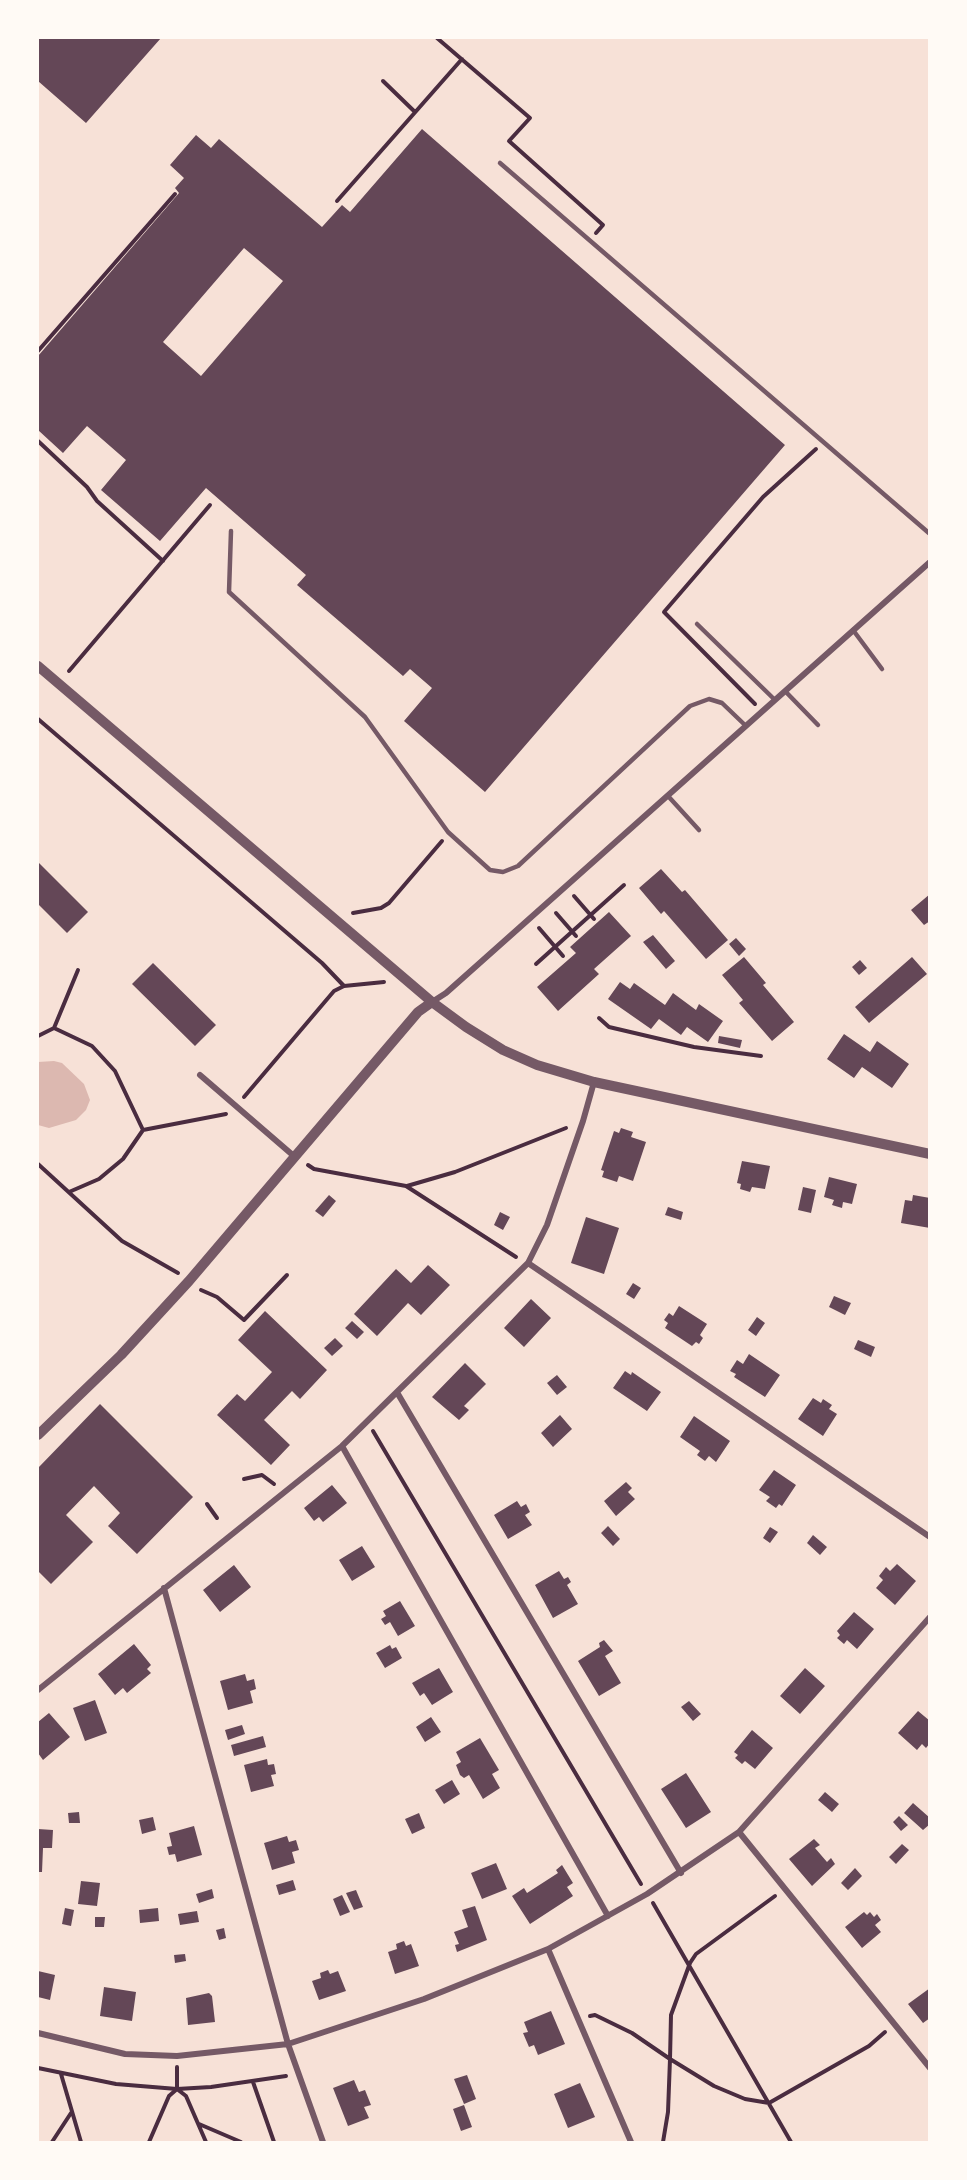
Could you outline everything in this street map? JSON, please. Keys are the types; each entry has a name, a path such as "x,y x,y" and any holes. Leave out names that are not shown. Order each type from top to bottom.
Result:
{"street":[{"path":"38,1435 121,1355 189,1281 418,1012 446,993 930,562"},
{"path":"38,666 432,1002 503,1050 537,1065 594,1082 930,1154"},
{"path":"200,1075 295,1157"},
{"path":"38,1690 342,1446 398,1394 528,1263 547,1224 583,1122 594,1082"},
{"path":"528,1263 930,1537"},
{"path":"398,1394 681,1873"},
{"path":"342,1446 608,1916"},
{"path":"164,1588 288,2044 323,2142"},
{"path":"38,2033 125,2054 177,2056 288,2044 424,1999 548,1949 647,1894 739,1832 930,1617"},
{"path":"739,1832 895,2024 927,2058 930,2068"},
{"path":"548,1949 631,2142"}],"lane":[{"path":"500,163 930,534"},
{"path":"231,531 229,592 365,717 448,832 490,870 503,872 518,866 690,706 709,699 722,702 746,726"},
{"path":"697,624 775,700"},
{"path":"853,630 882,669"},
{"path":"785,691 818,725"},
{"path":"668,796 699,830"}],"path":[{"path":"437,38 530,118 509,141 603,225"},
{"path":"337,201 462,59"},
{"path":"383,81 416,112"},
{"path":"38,351 175,194"},
{"path":"38,441 87,487 97,501 163,561"},
{"path":"762,711 664,612 762,496 823,442"},
{"path":"69,671 210,505"},
{"path":"38,719 322,963 344,986"},
{"path":"353,913 381,908 389,903 448,832"},
{"path":"536,964 572,931 592,917 624,885"},
{"path":"566,887 592,917"},
{"path":"548,903 576,936"},
{"path":"531,918 563,956"},
{"path":"38,1035 54,1028 78,970"},
{"path":"599,1018 609,1027 694,1047 761,1056"},
{"path":"54,1028 92,1046 115,1071 143,1130"},
{"path":"406,1186 455,1172 583,1122"},
{"path":"295,1157 314,1169 406,1186 528,1263"},
{"path":"38,1164 122,1241 189,1281 203,1293 217,1297 244,1320 287,1275"},
{"path":"368,1422 690,1963 791,2142"},
{"path":"244,1479 262,1474 284,1492"},
{"path":"207,1504 217,1518"},
{"path":"663,2142 668,2112 671,2015 690,1963 696,1954 784,1888"},
{"path":"577,2019 595,2015 632,2033 714,2086 745,2099 769,2103 869,2046 895,2024"},
{"path":"149,2142 169,2096 177,2089 177,2056"},
{"path":"38,2068 116,2084 177,2089 254,2082 298,2074"},
{"path":"61,2074 81,2142"},
{"path":"254,2082 274,2142"},
{"path":"177,2089 186,2096 206,2142"},
{"path":"52,2142 71,2113"},
{"path":"198,2124 242,2142"}],"shaded area":[{"path":"38,1062 62,1063 84,1084 90,1100 86,1110 76,1120 49,1128 38,1125"}],"building":[{"path":"38,38 161,38 86,123 38,81"},
{"path":"422,129 785,445 485,792 404,721 432,688 410,669 403,676 297,585 306,575 206,488 160,541 101,490 126,460 87,426 63,453 38,430 38,356 179,193 175,188 184,178 170,165 196,135 211,148 219,139 322,227 342,205 350,212","holes":["244,248 283,281 201,376 163,342"]},
{"path":"38,862 88,912 67,933 38,904"},
{"path":"661,869 682,892 685,890 728,940 706,959 664,911 661,914 639,888"},
{"path":"930,894 930,921 924,925 911,910"},
{"path":"609,912 631,936 594,969 599,974 558,1011 537,987 576,953 570,947"},
{"path":"653,935 675,961 666,969 643,942"},
{"path":"736,938 746,949 739,956 729,944"},
{"path":"744,957 766,983 763,985 794,1022 772,1041 739,1003 743,1000 722,975"},
{"path":"912,957 927,974 869,1023 855,1007"},
{"path":"860,960 867,968 859,975 852,967"},
{"path":"153,963 216,1025 195,1046 132,984"},
{"path":"620,982 630,989 634,983 665,1005 673,993 696,1010 699,1004 723,1021 708,1042 687,1027 681,1035 659,1019 651,1029 608,999"},
{"path":"844,1034 870,1052 877,1041 909,1064 892,1088 862,1067 854,1078 827,1059"},
{"path":"719,1036 742,1040 740,1048 718,1043"},
{"path":"621,1128 633,1132 631,1137 646,1142 633,1181 619,1176 617,1182 602,1177 604,1171 601,1170 614,1131 619,1133"},
{"path":"742,1161 770,1166 765,1189 752,1187 750,1192 740,1189 741,1184 737,1183"},
{"path":"829,1177 857,1184 852,1204 843,1202 842,1208 832,1205 834,1200 824,1197"},
{"path":"803,1187 816,1190 811,1213 798,1210"},
{"path":"329,1195 336,1201 323,1217 315,1211"},
{"path":"913,1195 930,1198 930,1228 901,1223 905,1200 912,1201"},
{"path":"668,1207 683,1212 681,1220 665,1215"},
{"path":"500,1212 510,1217 503,1230 494,1225"},
{"path":"586,1217 619,1228 604,1274 571,1263"},
{"path":"428,1265 450,1285 421,1315 408,1303 377,1336 354,1314 396,1269 411,1283"},
{"path":"633,1283 641,1288 634,1299 626,1294"},
{"path":"834,1296 851,1303 845,1315 829,1307"},
{"path":"531,1299 551,1318 524,1347 504,1328"},
{"path":"679,1306 707,1324 700,1335 703,1338 699,1344 696,1342 692,1346 665,1328 668,1323 664,1320 669,1313 673,1316"},
{"path":"265,1311 327,1370 300,1399 292,1391 264,1420 290,1445 271,1465 217,1415 237,1394 245,1401 272,1372 238,1340"},
{"path":"757,1317 765,1323 756,1336 748,1330"},
{"path":"352,1321 364,1332 357,1339 345,1328"},
{"path":"335,1338 343,1346 332,1356 324,1348"},
{"path":"858,1340 875,1347 871,1357 854,1349"},
{"path":"749,1354 780,1375 765,1397 734,1377 736,1374 730,1371 737,1360 743,1364"},
{"path":"465,1363 486,1384 464,1406 469,1410 459,1420 432,1397"},
{"path":"625,1371 631,1375 632,1372 661,1392 647,1411 613,1388"},
{"path":"557,1375 567,1387 557,1395 547,1383"},
{"path":"813,1398 821,1403 823,1399 832,1405 829,1409 837,1414 823,1436 798,1419"},
{"path":"100,1404 193,1497 137,1554 108,1526 120,1513 94,1486 66,1515 93,1542 51,1584 38,1571 38,1468"},
{"path":"560,1415 572,1429 553,1447 541,1433"},
{"path":"694,1416 730,1441 716,1462 709,1456 705,1461 697,1455 700,1451 680,1437"},
{"path":"774,1470 796,1485 782,1506 779,1504 776,1508 766,1501 770,1497 759,1490"},
{"path":"626,1482 632,1488 628,1492 635,1499 616,1516 604,1501"},
{"path":"332,1485 347,1503 323,1522 319,1517 314,1521 304,1508"},
{"path":"517,1501 521,1507 526,1504 530,1512 525,1515 532,1525 508,1539 494,1515"},
{"path":"608,1526 620,1539 613,1546 601,1533"},
{"path":"770,1527 778,1532 770,1543 763,1538"},
{"path":"813,1535 827,1547 820,1555 807,1543"},
{"path":"362,1546 375,1567 352,1581 339,1560"},
{"path":"897,1564 916,1581 895,1605 876,1588 883,1580 879,1576 886,1567 890,1571"},
{"path":"234,1565 251,1587 220,1612 203,1590"},
{"path":"559,1571 564,1579 568,1577 571,1582 567,1585 578,1604 553,1618 535,1585"},
{"path":"400,1601 415,1626 398,1636 390,1622 385,1625 381,1619 386,1616 383,1611"},
{"path":"854,1612 874,1629 857,1649 847,1640 844,1644 837,1638 840,1635 837,1631"},
{"path":"604,1640 613,1651 605,1656 621,1683 599,1696 578,1661 600,1647 599,1643"},
{"path":"134,1644 151,1665 147,1669 151,1673 127,1693 123,1688 115,1695 98,1674"},
{"path":"390,1645 392,1649 396,1647 402,1658 385,1668 376,1653"},
{"path":"439,1668 453,1692 432,1705 424,1693 420,1696 412,1683"},
{"path":"805,1668 825,1686 800,1714 780,1696"},
{"path":"245,1674 247,1681 254,1679 256,1689 250,1691 253,1703 228,1710 220,1681"},
{"path":"95,1700 107,1733 85,1741 73,1708"},
{"path":"689,1701 701,1714 693,1721 681,1707"},
{"path":"918,1711 930,1721 930,1743 926,1748 922,1744 917,1750 898,1733"},
{"path":"49,1713 70,1737 43,1760 38,1753 38,1722"},
{"path":"431,1717 441,1732 425,1742 416,1727"},
{"path":"242,1725 245,1734 228,1740 225,1730"},
{"path":"752,1730 773,1748 755,1769 745,1761 742,1764 735,1758 738,1755 734,1752"},
{"path":"263,1736 266,1747 234,1756 231,1745"},
{"path":"480,1738 499,1770 492,1774 500,1788 483,1799 469,1775 464,1778 460,1775 456,1765 461,1762 456,1752"},
{"path":"267,1759 268,1765 274,1764 276,1774 271,1775 274,1786 251,1792 244,1765"},
{"path":"686,1773 711,1812 686,1828 661,1789"},
{"path":"452,1780 460,1794 444,1804 435,1790"},
{"path":"825,1792 839,1804 832,1812 818,1800"},
{"path":"913,1803 930,1818 930,1824 923,1830 904,1813"},
{"path":"79,1812 80,1823 69,1823 68,1813"},
{"path":"419,1813 425,1828 412,1834 405,1819"},
{"path":"899,1816 908,1825 901,1831 893,1822"},
{"path":"153,1817 156,1830 142,1834 139,1820"},
{"path":"194,1826 202,1855 177,1862 175,1854 169,1855 167,1847 172,1846 169,1833"},
{"path":"38,1829 53,1830 52,1848 43,1848 42,1872 38,1872"},
{"path":"287,1836 289,1842 296,1840 299,1850 292,1852 295,1863 272,1870 264,1843"},
{"path":"814,1839 820,1845 815,1848 827,1862 831,1858 835,1864 812,1886 789,1859"},
{"path":"902,1844 909,1850 896,1864 889,1857"},
{"path":"496,1863 507,1889 482,1899 471,1873"},
{"path":"562,1865 573,1883 567,1887 573,1896 530,1924 512,1896 524,1888 527,1893 558,1873 556,1870"},
{"path":"855,1868 862,1876 848,1890 841,1883"},
{"path":"293,1880 296,1890 279,1895 276,1885"},
{"path":"81,1881 100,1883 97,1906 78,1904"},
{"path":"212,1889 214,1898 199,1903 196,1894"},
{"path":"356,1890 363,1907 354,1910 346,1893"},
{"path":"342,1895 350,1912 340,1916 333,1899"},
{"path":"475,1906 487,1940 457,1952 455,1945 459,1944 454,1932 468,1927 462,1910"},
{"path":"65,1908 74,1910 71,1926 62,1924"},
{"path":"158,1908 159,1921 140,1923 139,1910"},
{"path":"197,1911 199,1922 180,1925 178,1914"},
{"path":"864,1912 867,1915 870,1912 874,1917 877,1914 881,1920 875,1925 881,1932 862,1948 845,1927"},
{"path":"95,1917 105,1917 104,1927 95,1927"},
{"path":"224,1928 226,1938 219,1940 216,1930"},
{"path":"404,1941 406,1946 411,1944 419,1966 395,1974 388,1952 397,1949 396,1944"},
{"path":"185,1954 186,1961 175,1963 174,1955"},
{"path":"328,1970 330,1974 338,1971 346,1991 319,2000 312,1981 321,1978 320,1973"},
{"path":"38,1971 55,1975 50,2000 38,1997"},
{"path":"104,1987 136,1992 132,2021 100,2016"},
{"path":"930,1988 930,2018 923,2023 908,2004"},
{"path":"209,1993 212,1996 215,2022 188,2025 186,1998"},
{"path":"551,2011 565,2044 538,2055 534,2045 529,2047 523,2033 528,2032 524,2022"},
{"path":"467,2075 476,2099 464,2104 454,2079"},
{"path":"354,2080 359,2092 365,2090 371,2105 364,2107 369,2118 348,2126 333,2088"},
{"path":"580,2083 595,2117 568,2128 554,2094"},
{"path":"464,2105 472,2127 461,2131 453,2109"}]}
